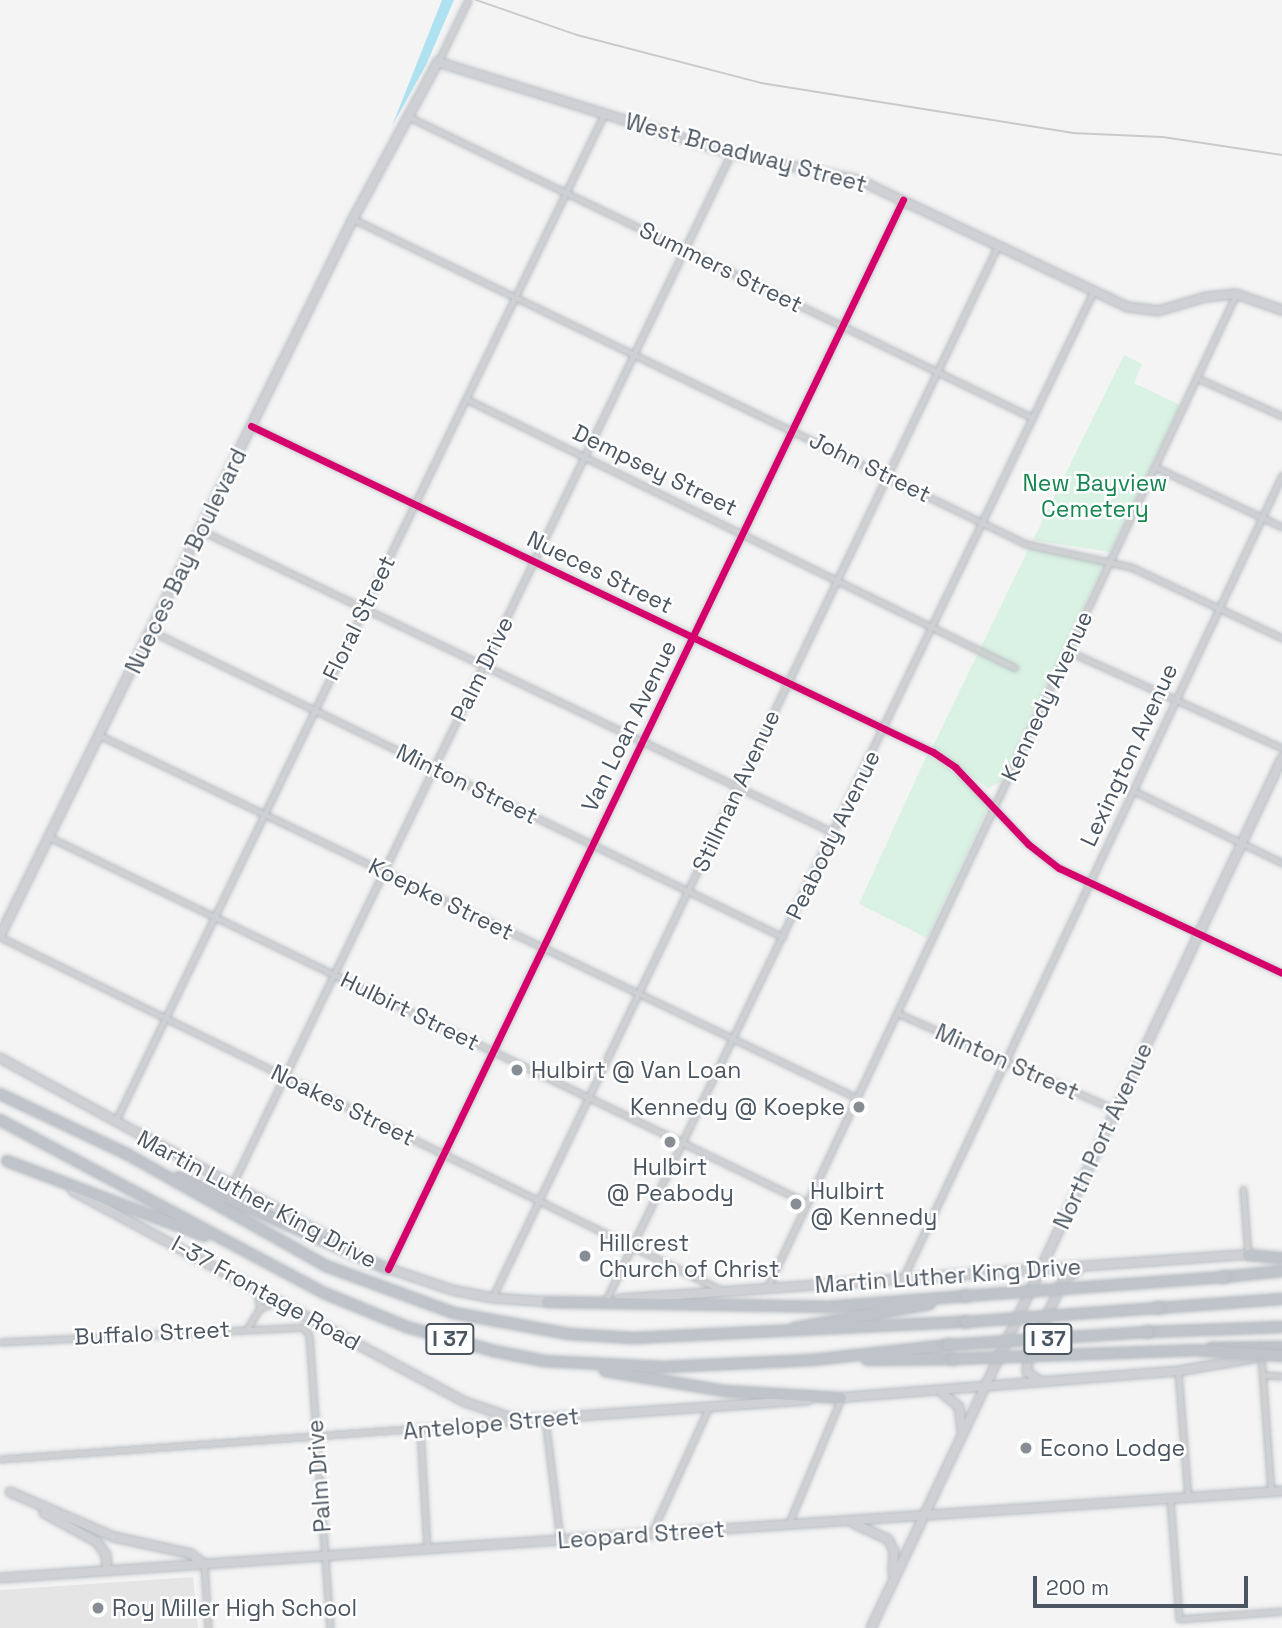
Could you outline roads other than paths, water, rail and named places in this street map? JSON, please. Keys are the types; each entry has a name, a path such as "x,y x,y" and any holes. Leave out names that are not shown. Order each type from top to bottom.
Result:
{"highway":[{"name":"I 37","path":"0,1094 125,1153 326,1266 454,1314 607,1337 754,1335 1282,1299"},
{"name":"I 37","path":"0,1120 291,1276 408,1326 544,1361 663,1367 812,1360 948,1345 1148,1332 1282,1327"},
{"path":"125,1153 388,1269"},
{"path":"4,1159 174,1223 291,1276"},
{"path":"1248,1255 1282,1256"},
{"path":"547,1302 825,1307 1282,1271"},
{"path":"1224,1277 1282,1277"},
{"path":"754,1335 966,1296"},
{"path":"812,1360 953,1359 1194,1350 1282,1352"},
{"path":"544,1361 725,1391 841,1398"}],"main road":[{"name":"West Broadway Street","path":"438,62 731,153 830,172 903,200 1127,307 1158,311 1206,297 1236,294 1282,310"},
{"name":"Nueces Bay Boulevard","path":"0,937 202,531 353,219 411,118 438,62"},
{"name":"North Port Avenue","path":"871,1628 982,1388 1282,758"},
{"name":"Martin Luther King Drive","path":"0,1058 388,1269 492,1298 547,1302 606,1300 1248,1255"},
{"name":"I-37 Frontage Road","path":"4,1159 108,1208 465,1402 509,1417 540,1419"},
{"path":"1046,1382 1027,1372 1028,1357 1063,1281 1091,1267"},
{"name":"Antelope Street","path":"540,1419 982,1388 1178,1371 1282,1352"},
{"path":"935,1391 957,1404 962,1431"},
{"path":"0,1487 111,1536 191,1553 204,1564"},
{"name":"Leopard Street","path":"0,1578 1282,1491"},
{"path":"10,1492 97,1542 106,1555"},
{"path":"818,1522 858,1524 888,1539 895,1561 889,1589"},
{"path":"97,1542 111,1536"},
{"path":"107,1570 106,1555 111,1536"}],"street":[{"name":"Nueces Bay Boulevard","path":"438,62 468,0"},
{"name":"Floral Street","path":"115,1122 604,114"},
{"name":"Summers Street","path":"411,118 1031,417"},
{"name":"Palm Drive","path":"232,1185 731,153"},
{"name":"Van Loan Avenue","path":"388,1269 903,200"},
{"name":"John Street","path":"353,219 889,475 1026,544 1111,560 1282,638"},
{"name":"Stillman Avenue","path":"492,1298 998,246"},
{"name":"Peabody Avenue","path":"606,1300 884,731 931,625 1093,292"},
{"name":"Kennedy Avenue","path":"767,1288 1236,294"},
{"path":"1197,377 1282,416"},
{"name":"Dempsey Street","path":"466,399 1015,668"},
{"name":"Nueces Street","path":"251,426 534,560 955,767 1043,857 1282,972"},
{"path":"1155,467 1282,527"},
{"name":"Lexington Avenue","path":"903,1278 1282,475"},
{"path":"202,531 834,833"},
{"name":"Minton Street","path":"151,631 783,937"},
{"path":"1068,651 1177,698 1282,748"},
{"name":"Koepke Street","path":"101,736 265,812 384,872 857,1098"},
{"path":"1134,790 1282,863"},
{"name":"Hulbirt Street","path":"51,838 807,1203"},
{"name":"Noakes Street","path":"0,937 723,1291"},
{"name":"Minton Street","path":"897,1013 1116,1110"},
{"path":"1243,1189 1248,1255"},
{"path":"252,1285 260,1308"},
{"path":"248,1327 260,1308 280,1300"},
{"name":"Palm Drive","path":"303,1326 309,1335 330,1628"},
{"name":"Buffalo Street","path":"0,1342 303,1326"},
{"path":"1261,1356 1271,1492"},
{"path":"1178,1371 1188,1498"},
{"path":"1264,1375 1282,1376"},
{"path":"788,1525 841,1398"},
{"path":"651,1534 709,1407"},
{"path":"540,1419 560,1540"},
{"name":"Antelope Street","path":"0,1459 420,1430 540,1419"},
{"path":"420,1430 427,1549"},
{"path":"1170,1499 1179,1619 1282,1611"},
{"path":"204,1564 208,1628"}],"water":[{"path":"442,0 454,0 426,65 392,126"}],"railway":[{"path":"476,0 577,35 761,83 1072,133 1162,137 1282,155"}],"place":[{"name":"Hulbirt @ Van Loan","path":"517,1070"},
{"name":"Kennedy @ Koepke","path":"859,1107"},
{"name":"Hulbirt @ Peabody","path":"670,1142"},
{"name":"Hulbirt @ Kennedy","path":"796,1204"},
{"name":"Hillcrest Church of Christ","path":"585,1256"},
{"name":"Econo Lodge","path":"1026,1448"},
{"name":"Roy Miller High School","path":"98,1608"}],"park label":[{"name":"New Bayview Cemetery","path":"1095,496"}]}
